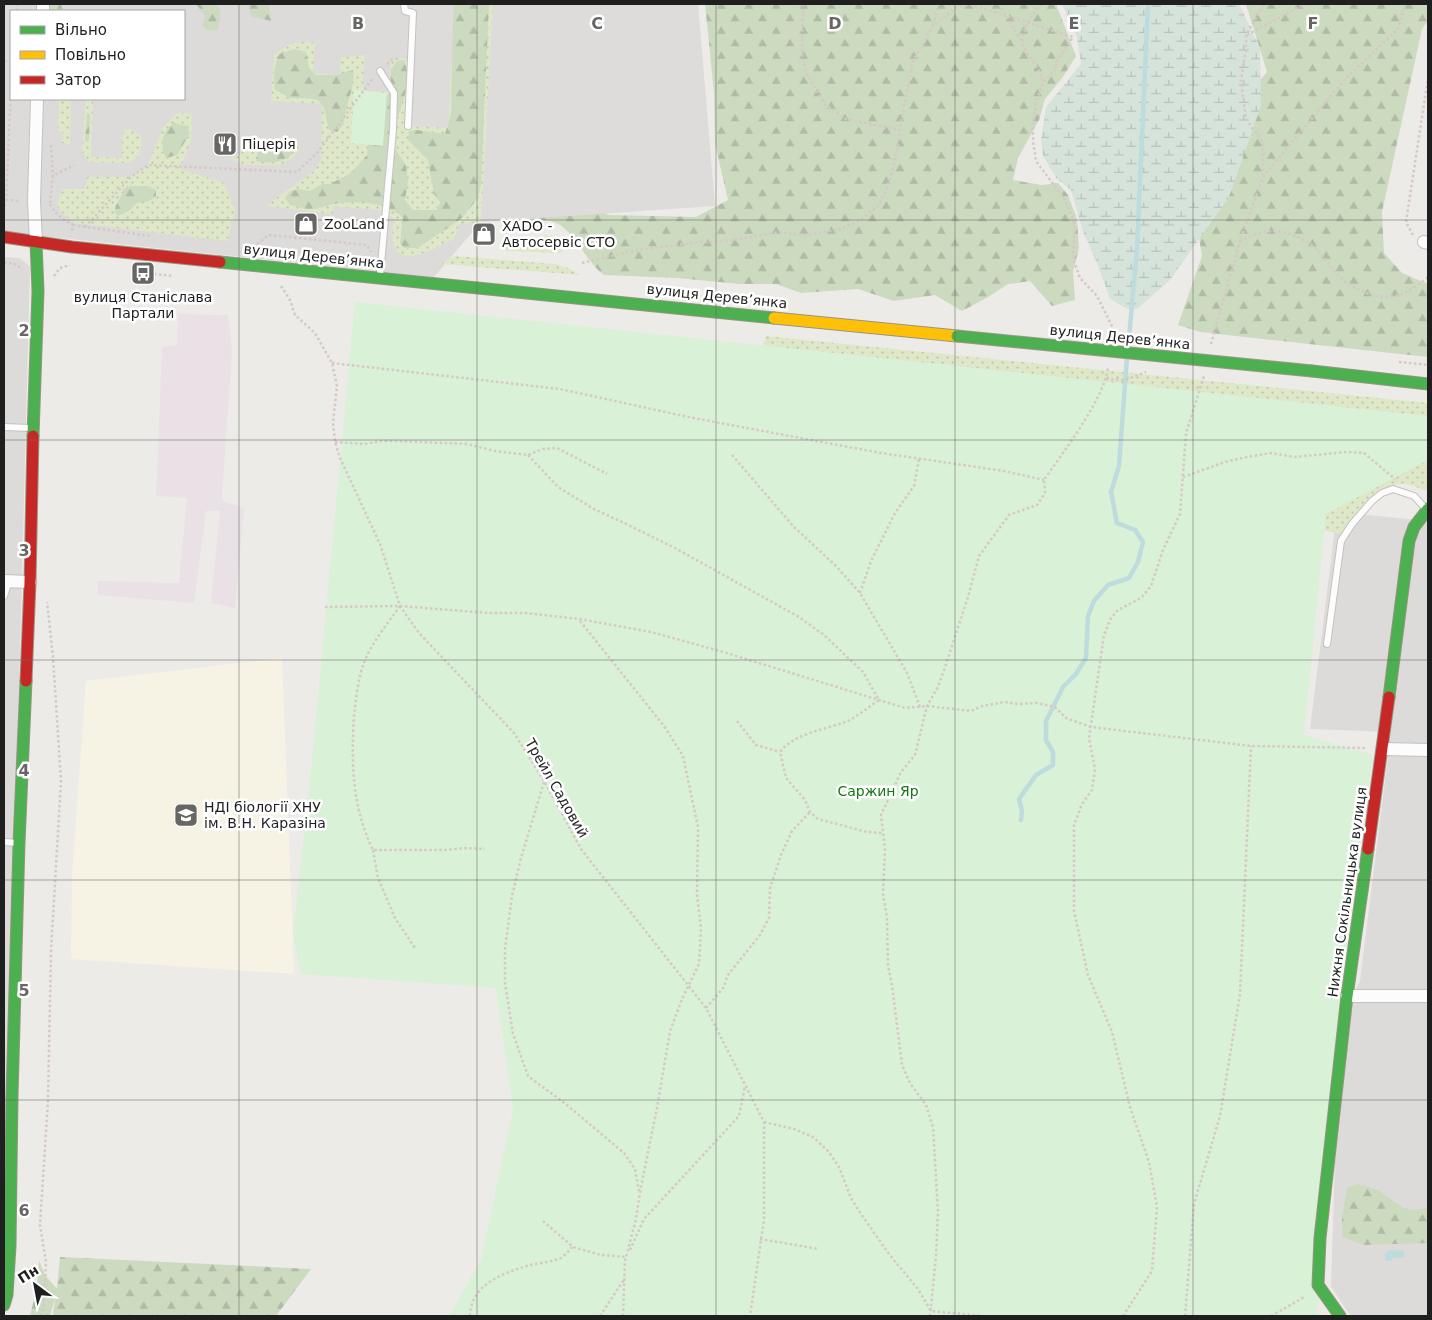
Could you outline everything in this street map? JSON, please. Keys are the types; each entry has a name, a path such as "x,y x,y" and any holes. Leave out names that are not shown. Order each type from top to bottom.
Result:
{"street":[{"path":"4,1305 7,1295 10,1246 8,1097 30,582 32,428 38,291 34,202 37,100"},
{"name":"вулиця Дерев’янка","path":"4,238 72,247 1428,384"},
{"name":"Нижня Сокільницька вулиця","path":"1318,1285 1320,1238 1347,996 1383,749 1409,541 1414,527 1427,509"},
{"path":"7,581 30,582"},
{"path":"1383,749 1428,750"},
{"path":"1347,996 1428,996"},
{"path":"1318,1285 1340,1316"}],"lane":[{"path":"404,4 405,10 413,13 408,126"},
{"path":"380,70 394,93 394,121 380,278"},
{"path":"4,427 32,428"},
{"path":"1327,644 1341,541 1372,501 1382,493 1393,489 1414,496 1427,509"},
{"path":"4,596 7,581"},
{"path":"4,842 19,843"}],"path":[{"path":"803,4 802,52 806,73 825,104 846,119 900,130"},
{"path":"582,263 616,257 637,250 700,242 720,242 780,232 805,235 841,229 862,218 879,205 888,186 897,151 913,61 933,26 939,4"},
{"path":"933,26 962,4"},
{"path":"999,4 1029,57 1037,66 1043,82"},
{"path":"1023,44 1024,32 1028,23 1041,4"},
{"path":"1263,178 1263,142 1246,119 1241,80 1246,49 1246,35 1264,4"},
{"path":"1246,35 1305,4"},
{"path":"1404,4 1398,29 1344,80 1263,178 1240,241 1257,234 1273,231 1288,234 1316,248 1339,276 1355,288 1375,297 1394,297 1415,288 1428,277"},
{"path":"958,6 972,5 1073,37 1058,61 1055,70 1043,82 1036,103 1032,141 1036,161 1069,209 1075,226 1073,258 1080,278 1097,296 1107,314 1114,330 1112,340"},
{"path":"85,227 131,177 148,165 298,172 318,152 380,70 391,60 411,57"},
{"path":"1426,243 1412,235 1406,222 1428,78"},
{"path":"4,211 11,100"},
{"path":"51,154 53,176"},
{"path":"253,247 269,235 367,246 372,254"},
{"name":"Трейл Садовий","path":"281,286 290,300 295,315 315,333 332,363 338,386 333,422 335,442 340,458 380,544 400,606 419,633 514,733 581,849 706,1008 764,1122 764,1219 750,1316"},
{"path":"930,1316 938,1212 933,1127 926,1105 910,1083 902,1065 888,965 887,918 883,894 885,849 881,815 901,772 915,755 927,706 938,687 944,670 968,597 979,556 1008,515 1037,505 1045,493 1044,480 1092,407 1106,379 1109,360"},
{"path":"332,363 560,389 698,419 881,453 1004,471 1044,480"},
{"path":"335,442 364,444 396,441 468,444 494,451 528,455 542,449 557,448 607,474"},
{"path":"1124,1316 1152,1271 1157,1208 1149,1162 1130,1107 1112,1032 1088,975 1074,911 1074,825 1082,804 1092,790 1095,769 1089,738 1104,635 1111,618 1118,610 1141,598 1152,586 1163,550 1180,514 1183,477 1228,461 1271,453 1295,457 1346,452 1364,453 1376,461 1414,496"},
{"path":"528,455 558,487 594,510 675,548 799,617 824,635 863,672 878,700"},
{"path":"732,455 794,527 836,566 860,593 907,673 920,707"},
{"path":"860,593 871,561 895,513 914,486 920,459"},
{"path":"41,1316 44,1304 46,1262 40,1225 48,1100 51,951 60,781 53,657 46,595"},
{"path":"400,606 365,661 356,697 352,749 353,775 357,806 373,850 378,878 395,918 415,948"},
{"path":"325,608 400,606 488,613 526,613 579,620 660,634 720,650 905,708 927,706 972,711 982,706 1005,702 1050,705 1059,709 1066,718 1091,727 1251,746 1383,749"},
{"path":"579,620 664,726 683,756 698,827 697,894 701,929 699,964 682,999 670,1031 636,1219 627,1257"},
{"path":"780,752 786,745 799,737 850,720 878,700"},
{"path":"736,721 756,744 780,752"},
{"path":"1185,1316 1194,1204 1220,1116 1240,994 1251,746"},
{"path":"780,752 786,778 804,800 810,812 818,819 829,820 852,829 882,833"},
{"path":"544,782 521,858 512,896 505,949 504,983 513,1034 528,1076 567,1105 624,1153 635,1168 640,1192"},
{"path":"706,1008 724,987 727,976 760,935 769,918 770,888 781,855 792,831 810,812"},
{"path":"373,850 486,848"},
{"path":"623,1316 626,1275 625,1261 644,1219 739,1116 746,1084"},
{"path":"764,1122 800,1132 813,1138 828,1150 839,1168 848,1191 861,1214 889,1254 918,1289 931,1311"},
{"path":"544,1221 573,1247 601,1255 627,1257"},
{"path":"760,1240 819,1249"},
{"path":"470,1316 472,1302 485,1284 522,1268 563,1257 573,1247"},
{"path":"600,1316 626,1275"},
{"path":"1271,1316 1303,1299 1318,1285"},
{"path":"931,1311 982,1316"}],"shaded area":[{"path":"4,4 493,4 481,222 434,277 4,232"},
{"path":"414,4 454,4 448,128 407,126"},
{"path":"493,4 698,4 715,206 481,222"},
{"path":"284,238 365,248 363,258 282,247"},
{"path":"4,257 20,258 30,267 4,1261"},
{"path":"178,314 228,315 232,352 222,494 223,501 244,508 235,608 211,603 220,511 206,511 194,603 98,595 98,581 179,583 187,498 156,496 162,347 177,345"},
{"path":"1337,512 1428,521 1428,1316 1354,1316 1349,1314 1331,1286 1336,1128 1349,1004 1360,981 1391,732 1310,729"},
{"name":"НДІ біології ХНУ ім. В.Н. Каразіна","path":"282,658 294,974 71,959 72,876 86,681"}],"green space":[{"path":"46,4 61,4 65,10 46,10"},
{"path":"196,4 217,4 220,13 218,30 207,30 203,26 205,16"},
{"path":"248,4 269,4 271,21 251,16"},
{"path":"453,4 489,4 481,184 478,198 462,218 418,248 404,248 400,243 403,218 390,209 374,204 357,202 309,209 290,205 285,198 289,192 298,189 310,191 322,184 330,184 351,173 367,155 370,129 379,100 390,93 391,69 397,61 404,60 407,70 406,90 390,140 406,166 408,181 405,200 413,210 437,210 440,202 434,194 428,160 408,140 409,131 417,130 445,134 451,114"},
{"path":"454,4 493,4 481,222 459,224 454,239 432,250 414,256 406,256 399,253 394,246 393,218 378,210 334,206 333,214 265,206 313,172 321,160 322,104 271,101 274,55 293,43 315,43 313,73 340,75 341,57 365,55 364,91 387,92 392,59 411,57 448,128"},
{"path":"705,4 1056,4 1076,56 1063,77 1045,99 1039,120 1018,158 1013,180 1041,185 1058,183 1068,195 1077,219 1079,248 1073,272 1075,300 1052,306 1030,281 1008,284 962,311 935,295 894,301 858,289 801,293 776,284 739,284 678,278 604,275 563,227 550,221 528,221 528,214 599,210 608,215 696,217 728,200 715,144 714,92"},
{"path":"1062,4 1239,4 1260,48 1261,106 1229,197 1170,280 1137,309 1129,310 1110,299 1083,232 1071,190 1057,179 1043,156 1041,140 1046,107 1081,64 1077,37"},
{"path":"1246,4 1428,4 1428,21 1422,29 1382,212 1384,253 1402,273 1428,284 1428,357 1200,332 1178,325 1202,256 1197,225 1250,91 1267,72"},
{"path":"295,49 306,52 309,68 316,75 337,75 353,70 353,84 344,124 337,132 329,130 324,108 318,100 290,98 275,90 274,72 279,54"},
{"path":"354,90 387,93 383,146 351,143"},
{"path":"59,100 71,100 70,144 62,143 63,131 58,131"},
{"path":"86,100 93,100 91,157 122,158 123,130 131,129 141,136 139,156 127,163 89,162 82,151"},
{"path":"87,113 90,115 89,140 87,142 85,140"},
{"path":"177,113 191,113 192,121 192,134 181,169 224,183 235,209 228,241 75,223 63,214 57,206 62,189 85,189 87,177 131,177 148,165 163,128"},
{"path":"174,123 187,126 190,133 177,155 166,158 162,144 164,134"},
{"path":"243,138 295,141 299,151 292,159 279,165 244,165 229,158 241,154"},
{"path":"265,142 285,145 293,154 275,162 256,161 259,145"},
{"path":"131,186 149,186 156,190 156,197 146,202 137,203 129,211 118,216 115,213 116,205 123,189"},
{"path":"544,235 559,239 566,246 565,249 560,253 507,251 501,245 503,240 541,242"},
{"path":"455,256 555,264 568,268 580,275 440,264"},
{"name":"Саржин Яр","path":"355,302 1428,416 1428,460 1326,514 1304,735 1373,755 1350,919 1317,1316 449,1316 481,1260 513,1109 496,988 301,974 293,934 311,770"},
{"path":"766,336 1428,403 1428,492 1406,484 1397,484 1388,488 1371,501 1343,534 1249,516 763,345"},
{"path":"1358,1184 1378,1190 1403,1208 1412,1210 1428,1208 1428,1243 1364,1245 1342,1237 1342,1216 1347,1188"},
{"path":"60,1257 311,1269 276,1316 53,1316 55,1298 50,1316 30,1316 37,1287 39,1260 45,1275 57,1289"}],"water":[{"path":"1389,1250 1404,1251 1404,1258 1393,1258 1391,1261 1385,1261 1385,1254"}],"waterway":[{"path":"1128,349 1137,249 1148,4"},
{"path":"1021,820 1022,811 1019,799 1036,775 1053,765 1053,752 1046,740 1046,721 1063,687 1076,674 1086,658 1088,616 1094,601 1108,585 1129,578 1138,562 1143,542 1135,530 1117,523 1111,492 1119,466 1127,357"}],"traffic: fast":[{"path":"33,436 38,291 36,242"},
{"path":"220,262 774,318"},
{"path":"957,336 1312,371"},
{"path":"1312,371 1428,384"},
{"path":"1389,697 1409,541 1414,527 1428,509"},
{"path":"4,1305 7,1295 10,1246 19,843 26,681"},
{"path":"1340,1316 1318,1285 1320,1238 1347,996 1368,849"}],"traffic: slow":[{"path":"774,318 957,336"}],"traffic: jam":[{"path":"4,237 72,247 220,262"},
{"path":"26,681 33,436"},
{"path":"1368,849 1389,697"}],"place":[{"name":"Піцерія","path":"225,144"},
{"name":"ZooLand","path":"306,224"},
{"name":"XADO - Автосервіс СТО","path":"484,234"},
{"name":"вулиця Станіслава Партали","path":"143,273"},
{"name":"НДІ біології ХНУ ім. В.Н. Каразіна","path":"186,815"}]}
